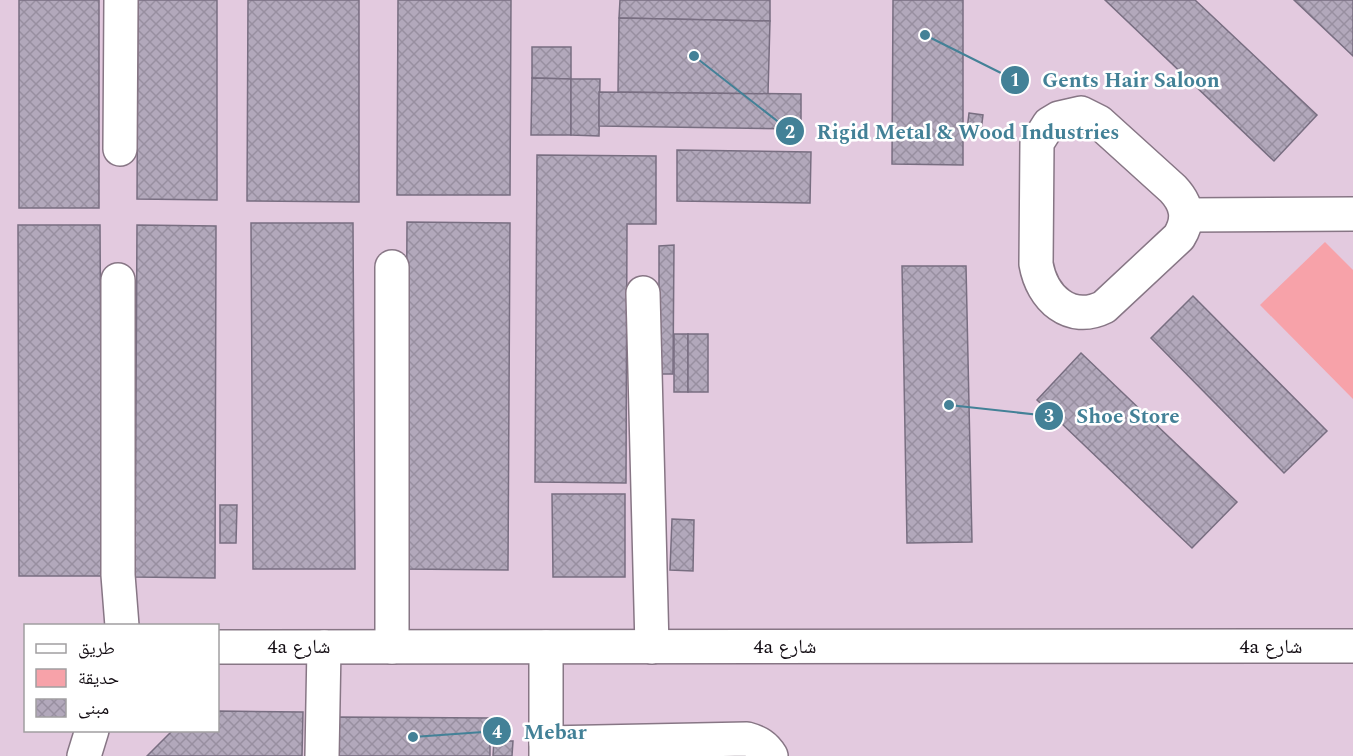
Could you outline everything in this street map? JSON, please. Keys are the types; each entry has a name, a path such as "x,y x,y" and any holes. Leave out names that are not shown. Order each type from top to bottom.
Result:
{"street":[{"path":"120,149 121,0"},
{"path":"1081,113 1090,116 1180,196 1187,215 1185,227 1179,237 1104,307 1094,312 1081,313 1067,309 1055,301 1038,278 1036,143 1042,132 1059,118 1081,113"},
{"path":"1187,215 1353,214"},
{"path":"392,267 392,647"},
{"path":"118,280 118,575 122,624"},
{"path":"643,293 651,647"},
{"name":"4a شارع","path":"219,647 1353,646"},
{"path":"321,756 324,647"},
{"path":"546,647 546,750 747,739 757,742 771,756"},
{"path":"84,756 91,732"}],"shaded area":[{"path":"0,0 1353,0 1353,756 0,756"}],"green space":[{"path":"1325,242 1353,270 1353,399 1260,305"}],"building":[{"path":"19,0 99,0 99,208 19,208"},
{"path":"138,0 217,0 217,200 137,199"},
{"path":"248,0 359,0 359,202 247,201"},
{"path":"398,0 511,0 510,195 397,195"},
{"path":"620,0 770,0 770,21 619,18"},
{"path":"893,0 963,0 963,165 892,164"},
{"path":"1105,0 1195,0 1317,115 1274,161"},
{"path":"1294,0 1353,0 1353,56"},
{"path":"619,18 770,21 768,94 618,92"},
{"path":"532,47 571,47 571,79 532,78"},
{"path":"532,78 571,79 571,135 531,135"},
{"path":"571,79 600,79 599,136 571,135"},
{"path":"599,92 801,94 801,129 599,126"},
{"path":"969,113 983,115 981,131 967,130"},
{"path":"677,150 811,152 810,203 677,201"},
{"path":"537,155 656,156 656,224 627,224 626,483 535,482"},
{"path":"407,222 510,223 508,570 405,569"},
{"path":"251,223 353,223 355,569 253,569"},
{"path":"18,225 100,225 102,576 19,576"},
{"path":"137,225 216,226 215,578 135,577"},
{"path":"674,245 673,374 659,374 659,246"},
{"path":"902,266 966,266 972,542 907,543"},
{"path":"1193,296 1327,431 1284,473 1151,338"},
{"path":"674,334 688,334 688,392 674,392"},
{"path":"688,334 708,334 708,392 688,392"},
{"path":"1081,353 1237,502 1192,548 1037,400"},
{"path":"552,494 625,494 625,577 553,577"},
{"path":"220,505 237,505 236,543 220,543"},
{"path":"672,519 694,520 693,571 670,570"},
{"path":"219,711 303,712 302,756 147,756 171,732 219,732"},
{"path":"336,717 490,718 490,756 335,756"},
{"path":"494,741 513,741 512,756 493,756"}],"place":[{"name":"Gents Hair Saloon","path":"925,35"},
{"name":"Rigid Metal & Wood Industries","path":"694,56"},
{"name":"Shoe Store","path":"949,405"},
{"name":"Mebar","path":"413,737"}]}
